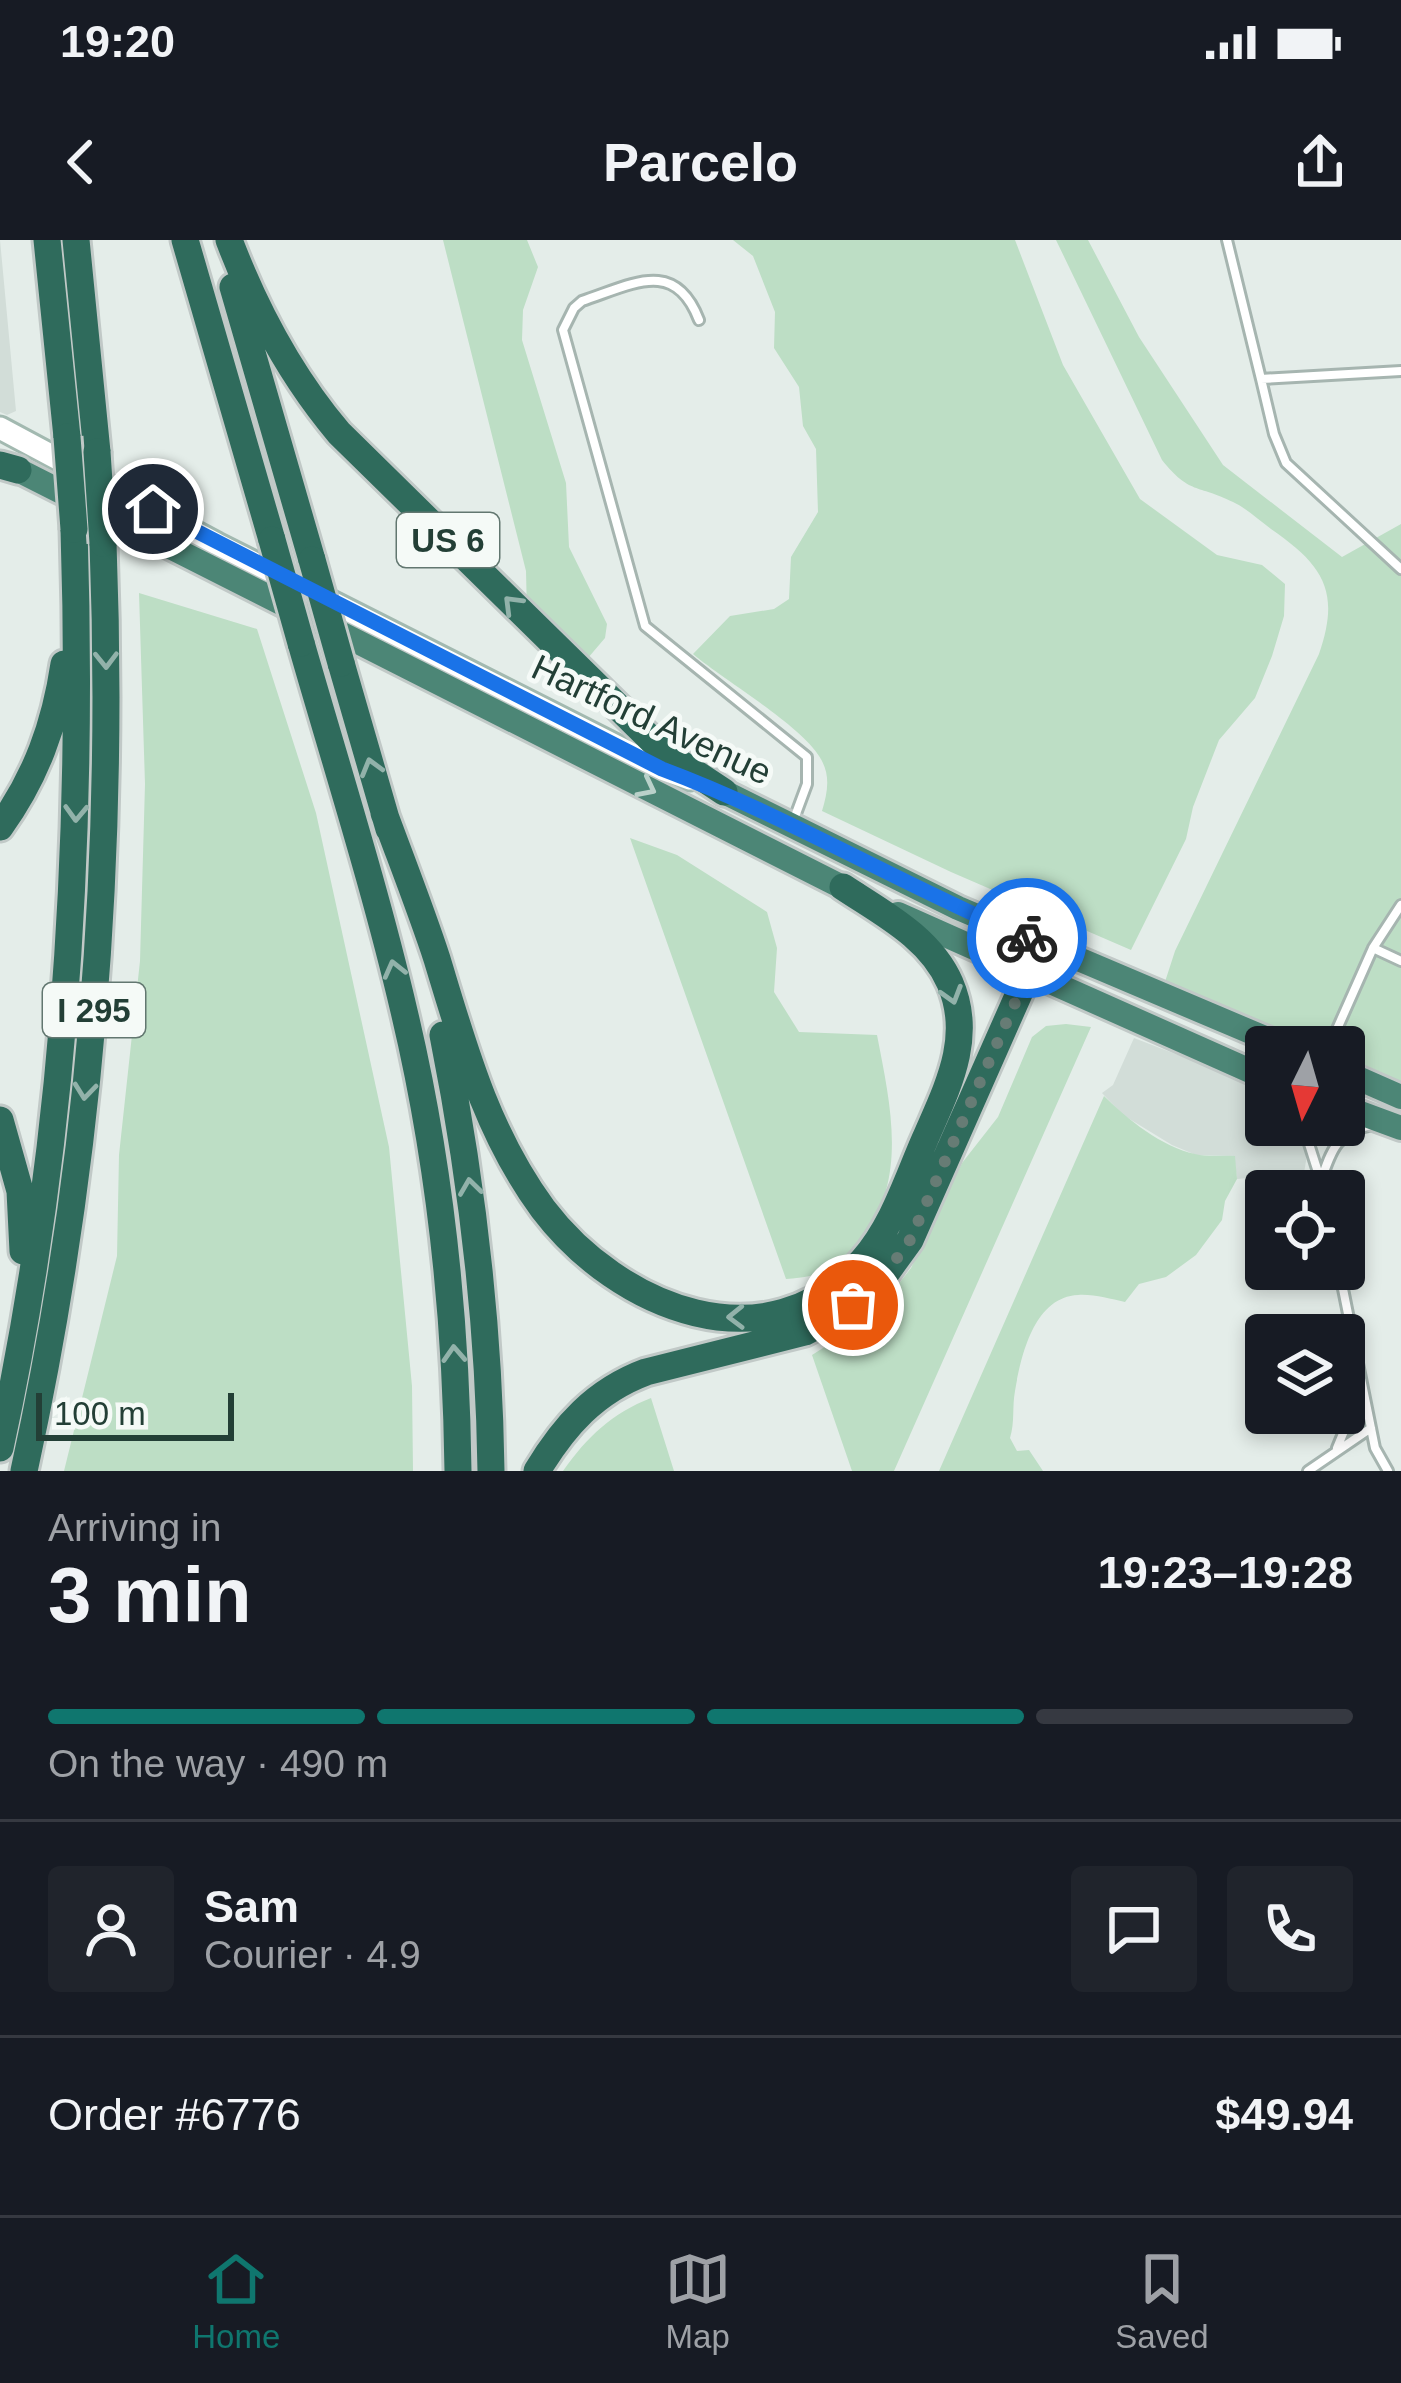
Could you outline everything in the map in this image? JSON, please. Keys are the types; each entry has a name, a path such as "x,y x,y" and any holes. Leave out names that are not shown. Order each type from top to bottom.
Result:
{"highway":[{"path":"1,1442 44,1199 69,958 78,749 74,529 47,240"},
{"name":"I 295","path":"24,1471 57,1297 94,1010 106,785 98,452 76,240"},
{"path":"185,240 394,967 427,1125 451,1298 458,1471"},
{"path":"226,240 311,560 429,972 466,1157 484,1297 491,1471"},
{"name":"US 6","path":"226,240 273,340 339,433 665,753 724,792"},
{"name":"Hartford Avenue","path":"6,465 843,887 1245,1069"},
{"path":"0,827 34,772 55,714 67,642 74,529"},
{"name":"Hartford Avenue","path":"724,792 931,896 1245,1030"},
{"path":"384,813 430,939 473,1079 515,1167 558,1228 591,1260 650,1298 698,1315 735,1318 784,1311 826,1292 856,1268 886,1227 954,1070 958,1017 943,969 910,932 843,887"},
{"path":"537,1471 576,1416 620,1383 646,1372 805,1332 842,1313 874,1287 910,1240 1041,944"},
{"path":"1365,1081 1401,1097"},
{"path":"1365,1115 1395,1125"},
{"path":"0,1120 20,1191 24,1238 1,1442"}],"main road":[{"name":"Hartford Avenue","path":"0,428 662,769 724,792"}],"lane":[{"path":"1227,240 1274,434 1286,463 1401,569"},
{"path":"699,320 683,289 667,280 582,301 563,330 645,626 807,757 807,784 790,825"},
{"path":"1261,380 1401,370"},
{"path":"1338,1026 1372,947 1401,905"},
{"path":"1372,947 1401,961"},
{"path":"1326,1170 1329,1155 1343,1135 1366,1125 1395,1125"},
{"path":"1365,1401 1381,1469"},
{"path":"1311,1470 1371,1428"},
{"path":"1336,1450 1343,1434"}],"shaded area":[{"path":"0,240 16,411 7,415 0,412"},
{"path":"1134,1038 1245,1081 1245,1146 1308,1146 1304,1170 1245,1170 1245,1178 1237,1179 1234,1156 1196,1155 1123,1115 1102,1093 1113,1085"}],"green space":[{"path":"443,240 527,240 538,267 523,310 522,340 566,483 569,547 607,624 605,638 582,665 527,614 526,571"},
{"path":"733,240 1015,240 1063,365 1140,499 1217,555 1262,565 1285,584 1284,616 1255,698 1219,740 1186,839 1131,950 822,811 827,776 809,744 693,654 730,616 774,609 789,599 791,557 818,512 816,449 803,426 799,387 774,348 775,312 753,256"},
{"path":"1056,240 1088,240 1139,337 1223,465 1342,557 1401,524 1401,1100 1365,1081 1365,1026 1247,1026 1163,988 1175,951 1319,654 1328,613 1323,581 1304,555 1238,505 1187,484 1162,460"},
{"path":"139,593 257,629 316,813 389,1147 412,1386 413,1471 64,1471 117,1256 119,1155 140,961 145,784"},
{"path":"630,838 677,855 767,912 777,948 774,992 799,1032 877,1035 890,1113 891,1164 878,1213 848,1256 831,1268 786,1279"},
{"path":"1046,1026 1091,1027 894,1471 852,1471 812,1355 886,1300 911,1268 962,1163 998,1117 1032,1037"},
{"path":"1104,1096 1134,1123 1170,1145 1200,1155 1235,1156 1237,1179 1225,1201 1222,1220 1196,1255 1166,1277 1139,1284 1125,1302 1078,1295 1063,1298 1040,1317 1021,1362 1010,1438 1017,1451 1029,1450 1043,1471 939,1471"},
{"path":"651,1398 674,1471 563,1471 601,1427"}],"way so far":[{"path":"853,1305 884,1276 910,1240 1041,944 1027,938"}],"route":[{"path":"153,509 662,769 724,792 931,896 1027,938"}]}
